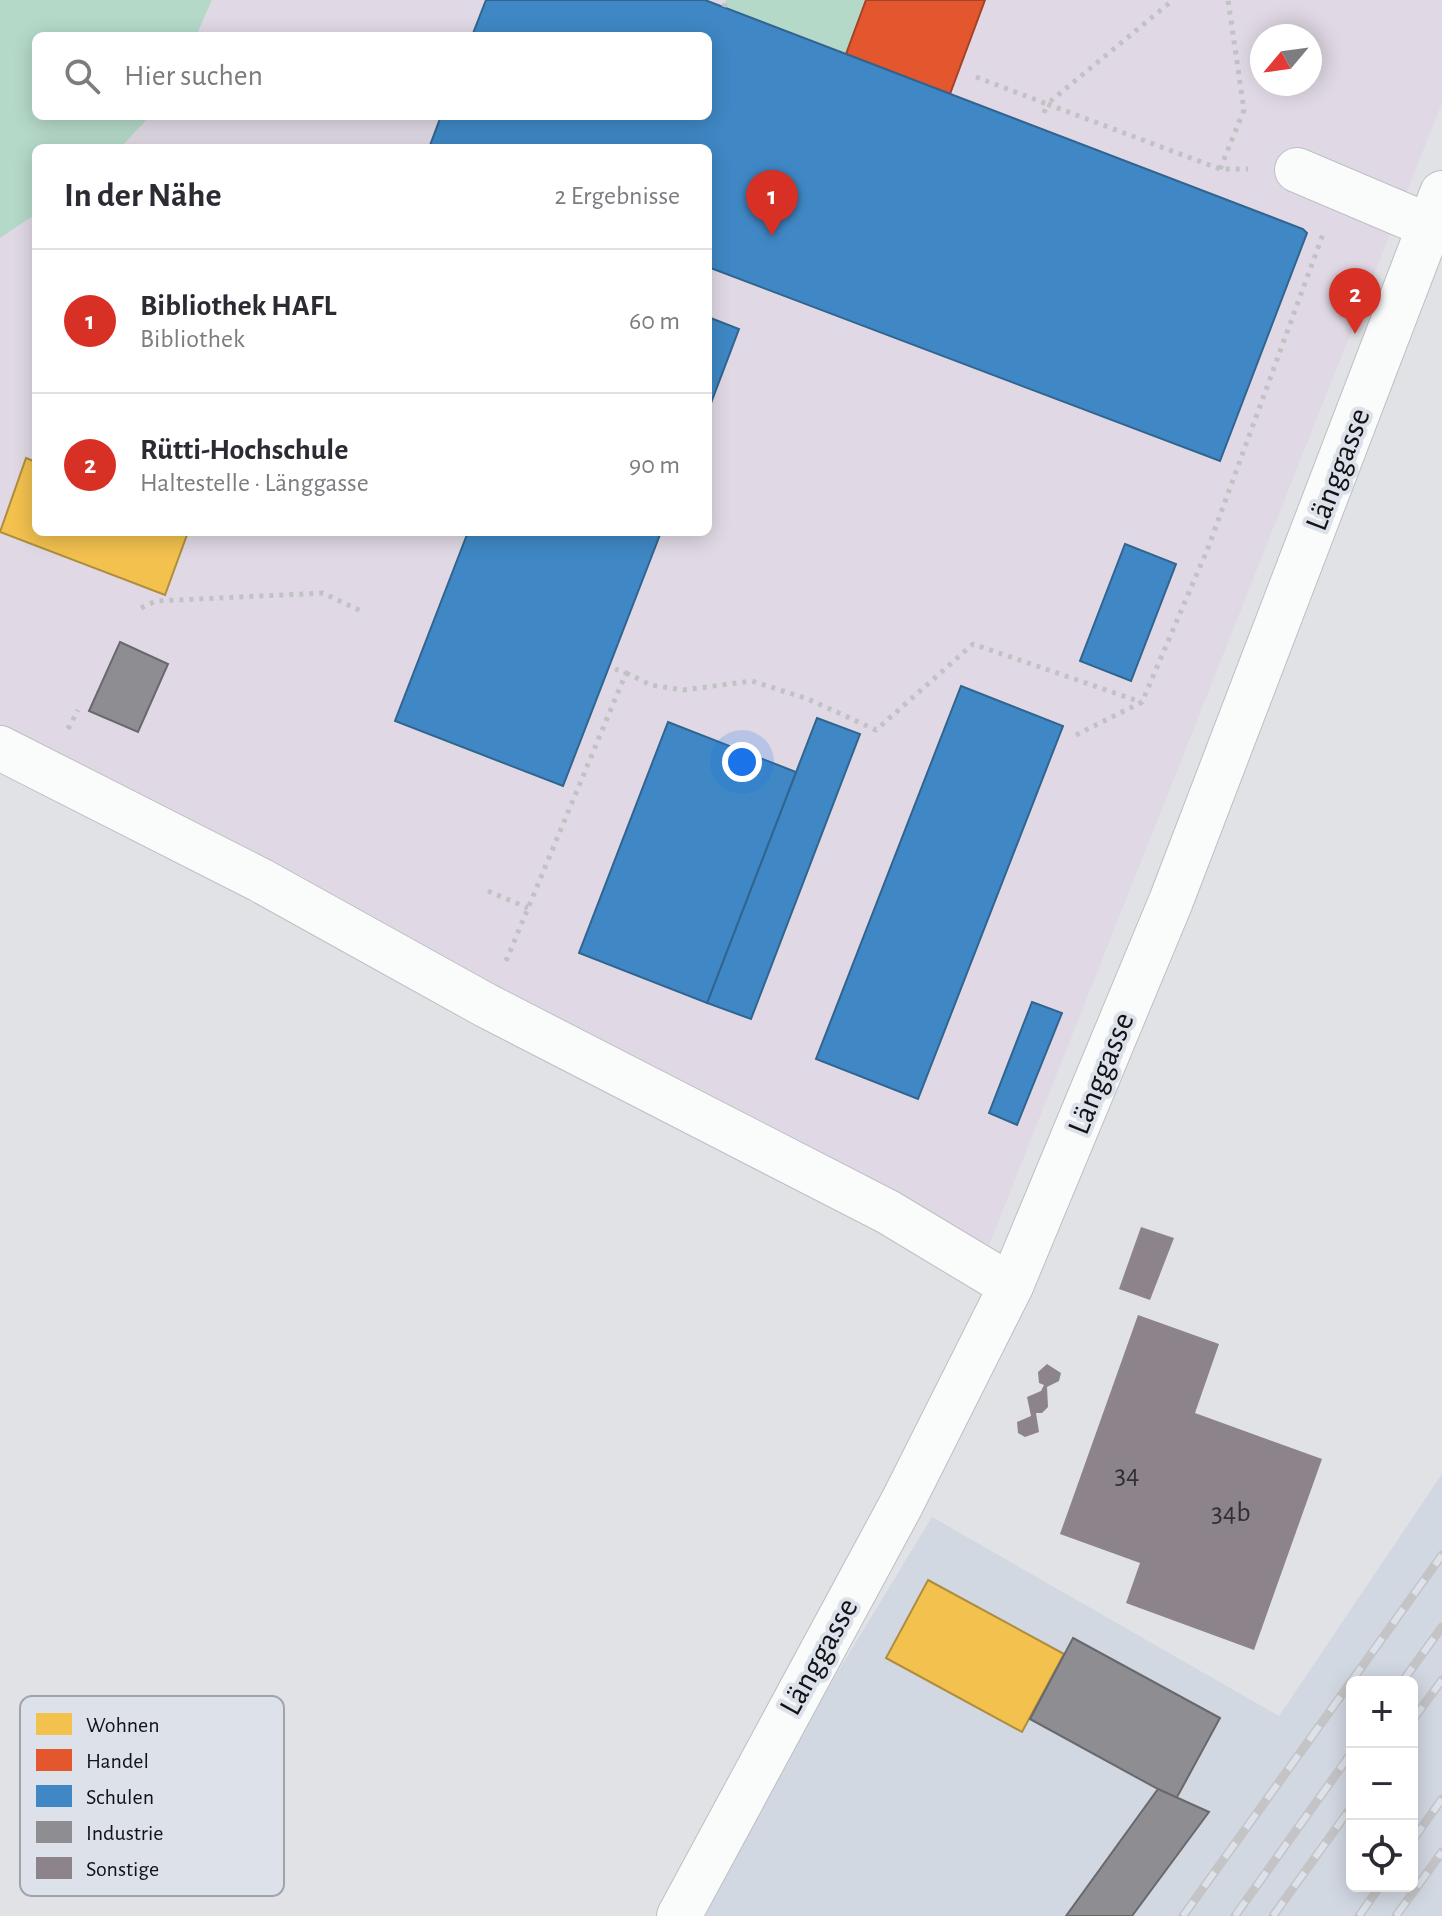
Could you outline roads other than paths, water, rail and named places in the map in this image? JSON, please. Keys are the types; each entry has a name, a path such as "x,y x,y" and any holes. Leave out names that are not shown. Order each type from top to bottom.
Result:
{"street":[{"path":"1297,170 1339,188 1436,210"},
{"name":"Länggasse","path":"679,1916 902,1503 1011,1286 1171,901 1436,210"},
{"path":"0,748 260,880 487,1006 888,1212 1011,1286"}],"railway":[{"path":"1183,1916 1442,1555"},
{"path":"1406,1676 1442,1627"},
{"path":"1418,1713 1442,1680"},
{"path":"1235,1916 1346,1760"},
{"path":"1418,1833 1442,1799"},
{"path":"1273,1916 1346,1814"},
{"path":"1396,1916 1442,1852"},
{"path":"1359,1916 1376,1892"}],"place":[{"name":"Bibliothek HAFL","path":"772,236"},
{"name":"Rütti-Hochschule","path":"1355,334"}]}
